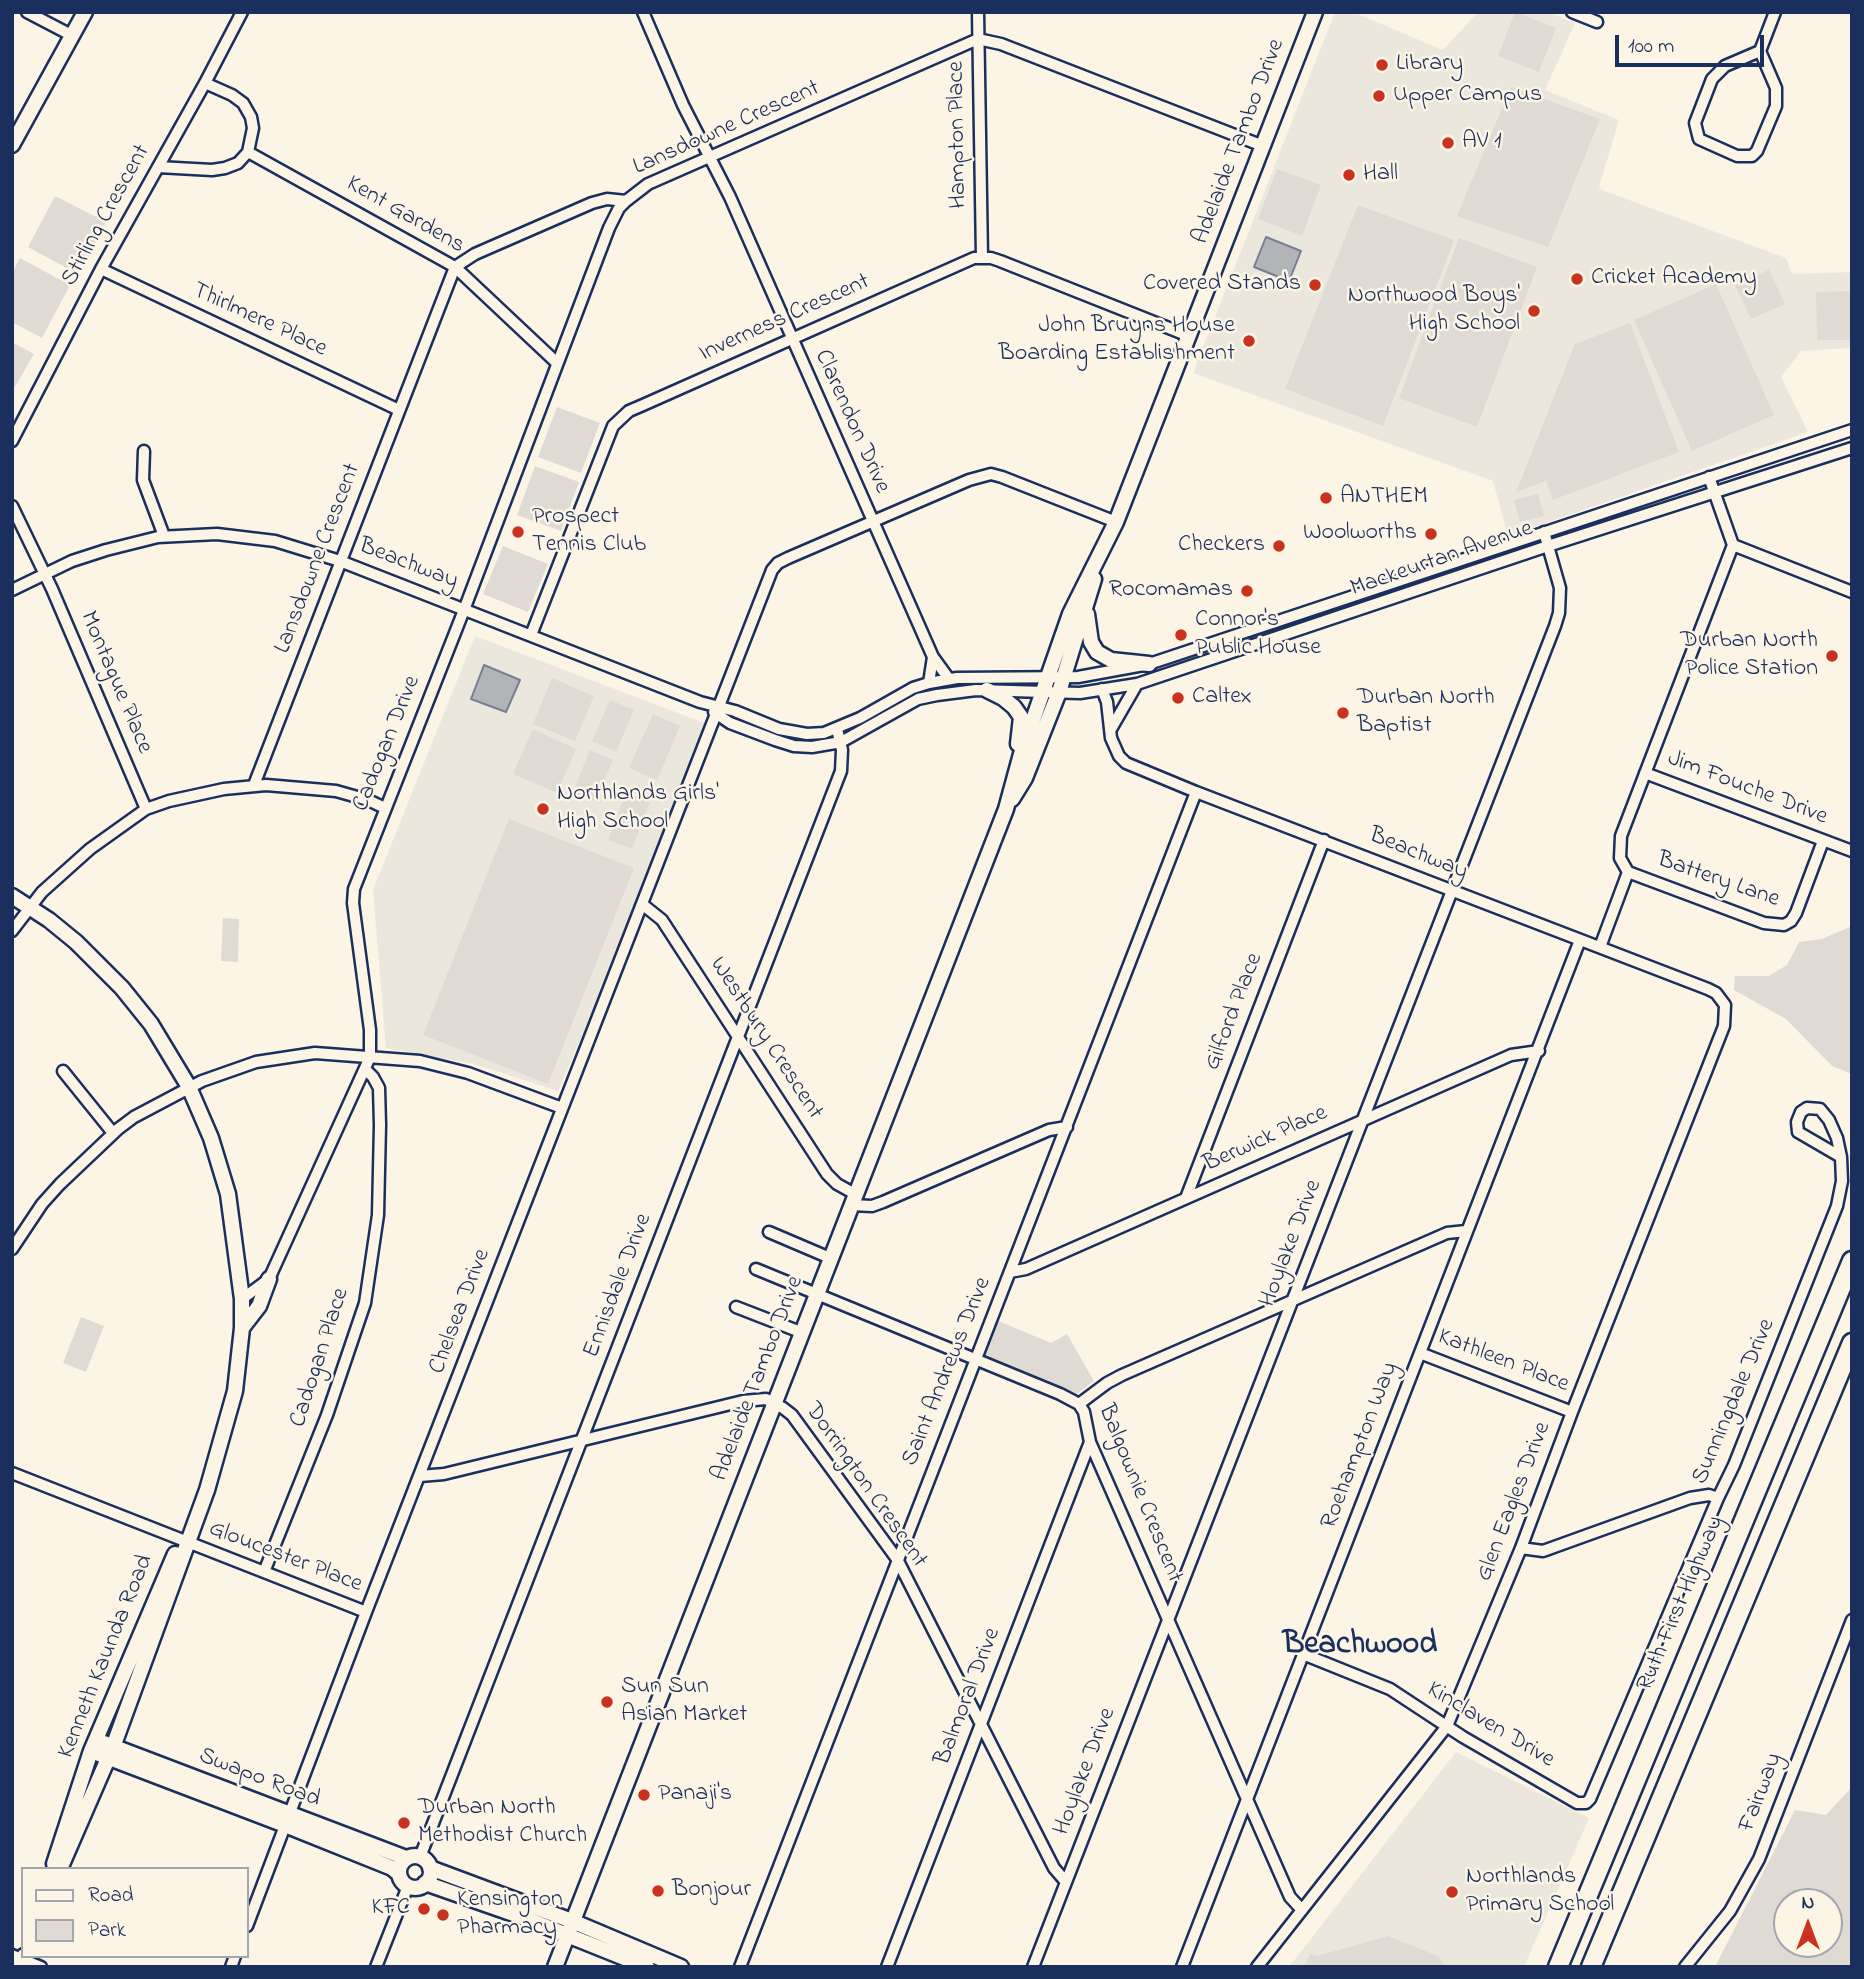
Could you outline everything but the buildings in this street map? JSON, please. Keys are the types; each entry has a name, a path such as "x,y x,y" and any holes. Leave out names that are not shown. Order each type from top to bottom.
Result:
{"highway":[{"name":"Ruth First Highway","path":"1558,1967 1852,1261"},
{"path":"1591,1967 1852,1343"}],"street":[{"path":"27,12 73,36"},
{"path":"14,138 86,12"},
{"name":"Stirling Crescent","path":"12,441 101,269 242,12"},
{"name":"Clarendon Drive","path":"643,12 683,105 730,197 933,657 949,679"},
{"name":"Hampton Place","path":"978,12 982,258"},
{"name":"Adelaide Tambo Drive","path":"555,1967 1006,809 1015,773 1070,614 1116,522 1315,12"},
{"path":"1572,12 1597,22"},
{"path":"1760,51 1776,88 1776,106 1757,151 1752,156 1737,156 1699,139 1695,124 1712,79 1718,71 1760,51 1775,12"},
{"path":"978,39 1009,47 1263,146"},
{"name":"Lansdowne Crescent","path":"254,785 455,267 475,254 592,203 607,199 626,201 648,184 978,39"},
{"path":"158,167 212,170 225,168 238,163 248,152 253,128 251,117 243,103 205,83"},
{"name":"Kent Gardens","path":"248,152 455,267 557,363"},
{"name":"Cadogan Drive","path":"243,1298 269,1279 370,1057 370,1030 353,903 358,878 464,610 609,228 619,208 626,201"},
{"path":"982,258 1000,261 1189,336"},
{"name":"Inverness Crescent","path":"531,635 609,437 620,418 629,411 967,261 982,258"},
{"name":"Thirlmere Place","path":"101,269 399,410"},
{"name":"Mackeurtan Avenue","path":"1044,685 1064,677 1101,674 1149,664 1852,430"},
{"name":"Mackeurtan Avenue","path":"1044,685 1059,692 1080,693 1136,684 1852,448"},
{"path":"144,451 143,480 164,536"},
{"name":"Chelsea Drive","path":"248,1923 366,1612 772,570 788,558 969,480 991,474 1116,522"},
{"path":"1645,773 1733,545 1709,477"},
{"path":"12,506 45,573"},
{"name":"Hoylake Drive","path":"1033,1967 1559,613 1560,588 1544,532"},
{"name":"Beachway","path":"12,590 45,573 106,550 164,536 187,534 247,537 294,545 340,561 718,710 794,732 824,733 837,729 895,696 929,683 949,679 1044,685"},
{"path":"1733,545 1852,592"},
{"name":"Adelaide Tambo Drive","path":"1006,809 1025,778 1059,692 1086,609 1098,561"},
{"name":"Montague Place","path":"45,573 146,809"},
{"path":"1086,609 1091,642 1097,652 1111,660 1149,664"},
{"path":"1205,645 1209,661"},
{"path":"929,683 933,657"},
{"path":"1110,730 1136,684"},
{"name":"Beachway","path":"718,710 730,723 794,746 812,747 841,742 918,699 960,691 1044,685"},
{"name":"Beachway","path":"1102,689 1114,746 1126,763 1708,989 1716,993 1725,1006"},
{"path":"987,690 1009,702 1020,717 1015,773"},
{"name":"Ennisdale Drive","path":"413,1858 581,1440 841,771 843,759 837,729"},
{"name":"Jim Fouche Drive","path":"1628,872 1620,858 1619,847 1645,773 1852,851"},
{"path":"12,931 42,892 90,849 146,809 191,795 254,785 336,791 385,808"},
{"name":"Saint Andrews Drive","path":"740,1967 1196,792"},
{"name":"Gilford Place","path":"1186,1198 1324,840"},
{"name":"Battery Lane","path":"1628,872 1764,923 1784,925 1791,921 1796,913 1823,841"},
{"path":"1600,947 1628,872"},
{"name":"Kenneth Kaunda Road","path":"12,896 31,907 76,942 122,988 151,1024 189,1087 211,1138 229,1194 243,1298 243,1328 235,1391 207,1490 94,1745 54,1867"},
{"name":"Westbury Crescent","path":"642,904 662,920 827,1174 853,1200"},
{"name":"Roehampton Way","path":"1182,1967 1580,940"},
{"name":"Glen Eagles Drive","path":"1257,1967 1447,1726 1521,1548 1724,1026 1725,1006"},
{"name":"Berwick Place","path":"1010,1272 1026,1269 1511,1055 1539,1051"},
{"path":"12,1250 42,1204 113,1133 134,1117 189,1087 256,1062 316,1053 420,1061 562,1108"},
{"name":"Cadogan Place","path":"264,1572 327,1415 365,1303 378,1215 380,1125 379,1088 365,1069"},
{"path":"63,1071 113,1133"},
{"name":"Sunningdale Drive","path":"1577,1802 1586,1803 1595,1792 1718,1497 1734,1465 1837,1206 1842,1181 1841,1157 1837,1138 1825,1113 1813,1108 1801,1112 1797,1122 1798,1132 1841,1157"},
{"path":"853,1200 872,1206 1049,1130 1067,1127"},
{"name":"Balgownie Crescent","path":"1302,1910 1290,1897 1090,1442 1084,1412 1079,1404 1107,1383 1122,1376 1447,1233 1466,1231"},
{"path":"769,1232 830,1258"},
{"path":"755,1269 1079,1404"},
{"path":"243,1328 259,1306 269,1279"},
{"path":"736,1307 803,1333"},
{"name":"Kathleen Place","path":"1420,1353 1572,1412"},
{"name":"Dorrington Crescent","path":"420,1476 444,1474 743,1401 759,1399 774,1403 792,1415 897,1559 1054,1868 1066,1882"},
{"name":"Balmoral Drive","path":"887,1967 1090,1442"},
{"name":"Gloucester Place","path":"12,1473 366,1612"},
{"path":"1521,1548 1543,1551 1690,1498 1709,1495 1718,1497"},
{"name":"Kenneth Kaunda Road","path":"61,1867 110,1752 185,1541"},
{"name":"Fairway","path":"1685,1967 1730,1911 1759,1859 1852,1620"},
{"name":"Kinclaven Drive","path":"1303,1654 1381,1685 1577,1802"},
{"name":"Swapo Road","path":"94,1745 287,1820 392,1868 399,1874"},
{"name":"Swapo Road","path":"287,1820 413,1858"},
{"path":"425,1883 430,1876 426,1861 413,1858 402,1863 399,1874 408,1886 433,1884 681,1967"},
{"path":"430,1868 570,1928 647,1967"},
{"path":"376,1967 408,1886"},
{"path":"19,1959 41,1967"}],"shaded area":[{"name":"Northwood Boys' High School","path":"1335,12 1353,12 1443,50 1478,12 1547,12 1575,23 1545,90 1619,120 1599,187 1602,190 1786,258 1792,274 1852,272 1852,348 1801,351 1781,377 1808,432 1508,536 1493,481 1193,373"},
{"path":"1266,237 1301,251 1289,281 1254,267"},
{"name":"Northlands Girls' High School","path":"475,636 715,727 558,1091 474,1064 386,1048 373,890"},
{"path":"484,665 520,680 506,712 471,699"},
{"name":"Northlands Primary School","path":"1456,1752 1589,1818 1524,1967 1289,1967"}],"green space":[{"path":"1515,12 1556,28 1539,72 1498,56"},
{"path":"1511,87 1600,119 1548,247 1457,216"},
{"path":"1277,169 1321,185 1302,236 1258,219"},
{"path":"55,196 106,222 78,274 28,247"},
{"path":"1358,205 1454,240 1383,426 1285,389"},
{"path":"1459,238 1537,267 1477,427 1399,398"},
{"path":"20,258 70,285 42,338 12,322 12,273"},
{"path":"1769,270 1785,304 1751,319 1735,285"},
{"path":"1716,284 1774,415 1692,451 1634,320"},
{"path":"1852,291 1852,340 1817,340 1816,292"},
{"path":"1630,323 1679,452 1553,500 1546,481 1516,492 1575,344"},
{"path":"12,342 34,354 12,392"},
{"path":"557,407 600,423 581,473 538,457"},
{"path":"535,466 579,482 561,531 517,515"},
{"path":"1538,494 1544,516 1520,522 1514,500"},
{"path":"503,546 548,564 528,612 483,594"},
{"path":"552,678 594,696 575,741 533,724"},
{"path":"610,700 634,710 616,752 592,741"},
{"path":"653,714 680,726 657,780 629,768"},
{"path":"533,729 576,749 557,793 513,774"},
{"path":"590,750 613,760 595,801 573,792"},
{"path":"626,793 650,802 632,849 608,840"},
{"path":"509,819 634,868 548,1084 423,1035"},
{"path":"223,918 239,919 238,962 221,961"},
{"path":"1852,926 1852,1074 1832,1066 1786,1019 1734,990 1735,976 1769,976 1787,965 1799,942 1822,939"},
{"path":"81,1317 104,1326 86,1372 63,1363"},
{"path":"996,1320 1051,1343 1067,1334 1094,1381 1074,1396 983,1358"},
{"path":"1852,1787 1852,1967 1715,1967 1795,1810 1826,1815"},
{"path":"1388,1936 1438,1956 1445,1967 1305,1967 1310,1953 1317,1956"}],"place":[{"name":"Library","path":"1382,65"},
{"name":"Upper Campus","path":"1379,96"},
{"name":"AV 1","path":"1448,143"},
{"name":"Hall","path":"1349,175"},
{"name":"Cricket Academy","path":"1577,279"},
{"name":"Covered Stands","path":"1315,285"},
{"name":"Northwood Boys' High School","path":"1534,311"},
{"name":"John Bruyns House Boarding Establishment","path":"1249,341"},
{"name":"ANTHEM","path":"1326,498"},
{"name":"Prospect Tennis Club","path":"518,532"},
{"name":"Woolworths","path":"1431,534"},
{"name":"Checkers","path":"1279,546"},
{"name":"Rocomamas","path":"1247,591"},
{"name":"Connor's Public House","path":"1181,635"},
{"name":"Durban North Police Station","path":"1832,656"},
{"name":"Caltex","path":"1178,698"},
{"name":"Durban North Baptist","path":"1343,713"},
{"name":"Northlands Girls' High School","path":"543,809"},
{"name":"Sun Sun Asian Market","path":"607,1702"},
{"name":"Panaji's","path":"644,1795"},
{"name":"Durban North Methodist Church","path":"404,1823"},
{"name":"Bonjour","path":"658,1891"},
{"name":"Northlands Primary School","path":"1452,1892"},
{"name":"KFC","path":"424,1909"},
{"name":"Kensington Pharmacy","path":"443,1915"}],"district":[{"name":"Beachwood","path":"1360,1647"}]}
